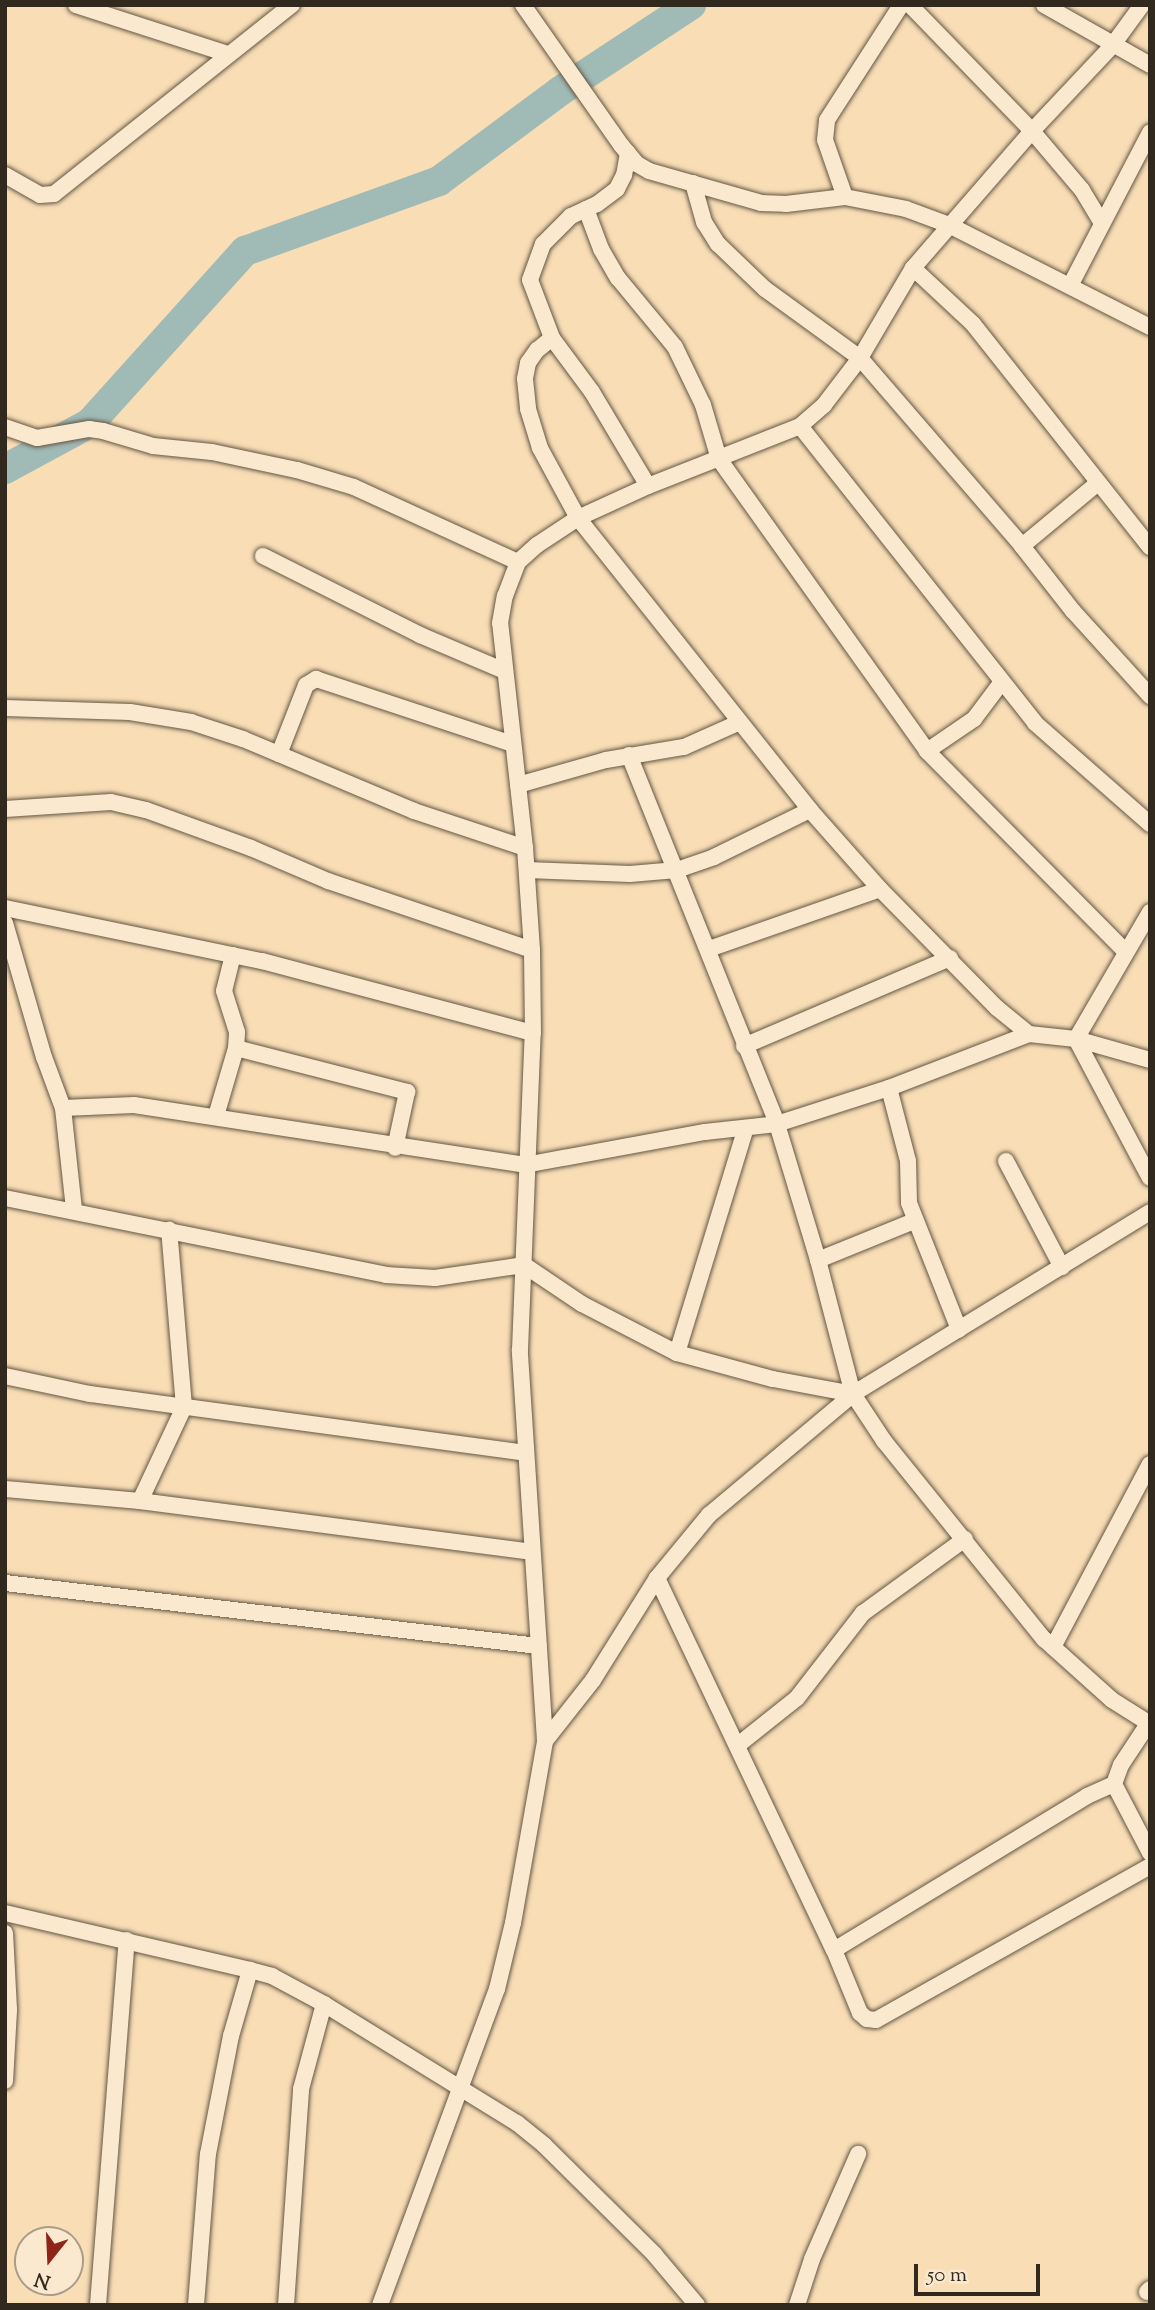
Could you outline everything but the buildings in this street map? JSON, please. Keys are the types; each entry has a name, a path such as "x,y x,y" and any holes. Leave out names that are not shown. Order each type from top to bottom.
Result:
{"street":[{"path":"76,5 228,54"},
{"path":"5,175 40,195 54,194 292,5"},
{"path":"523,5 628,153 649,171 761,203 786,205 845,197 906,209 949,225 996,251 1071,284 1150,327"},
{"path":"845,197 825,140 827,120 901,5"},
{"path":"910,5 1032,131 1082,190 1102,223"},
{"path":"1044,5 1112,46 1150,65"},
{"path":"380,2305 497,1989 513,1923 545,1741 520,1350 525,1165 533,1033 532,950 525,848 500,623 505,596 518,562 537,545 578,518 648,486 800,426 824,405 860,358 913,268 1032,131 1112,46 1142,5"},
{"path":"1071,284 1150,132"},
{"path":"628,153 624,175 617,189 572,216 542,244 530,280 552,338 592,392 648,486"},
{"path":"693,183 704,222 718,244 765,289 860,358 1023,545 1073,611 1150,696"},
{"path":"586,209 601,249 618,278 675,347 703,405 719,458 927,751 1125,951"},
{"path":"913,268 973,324 1150,547"},
{"path":"552,338 537,350 528,363 525,379 528,409 540,448 578,518 645,599 738,723 810,810 880,889 1029,1034"},
{"path":"800,426 1035,723 1150,824"},
{"path":"5,427 37,438 89,429 103,431 153,446 212,452 298,470 354,487 518,562"},
{"path":"1023,545 1098,483"},
{"path":"263,556 420,635 505,671"},
{"path":"279,754 306,685 316,679 513,744"},
{"path":"927,751 974,719 1001,683"},
{"path":"5,708 130,712 191,722 279,754 414,811 525,848"},
{"path":"518,785 629,755 684,747 738,723"},
{"path":"629,755 709,949 744,1046 778,1124 818,1260 853,1394 884,1441 1054,1647 1112,1700 1149,1723 1121,1765 1114,1784 1076,1802 834,1950"},
{"path":"5,809 111,802 146,810 251,848 328,881 532,950"},
{"path":"527,870 630,874 677,870 714,857 810,810"},
{"path":"709,949 880,889"},
{"path":"5,908 233,955 533,1033"},
{"path":"1076,1039 1150,912"},
{"path":"5,923 44,1056 63,1108 74,1210"},
{"path":"216,1116 236,1048 237,1032 224,991 233,955"},
{"path":"744,1046 950,958"},
{"path":"63,1108 134,1105 525,1165 778,1124 889,1088 1029,1034 1076,1039 1150,1060"},
{"path":"1076,1039 1150,1178"},
{"path":"236,1048 407,1092 396,1147"},
{"path":"889,1088 908,1161 909,1203 914,1221 958,1329"},
{"path":"677,1353 746,1128"},
{"path":"1006,1161 1062,1267"},
{"path":"5,1198 386,1275 435,1278 524,1265 582,1304 677,1353 773,1380 853,1394"},
{"path":"545,1741 593,1680 657,1578 709,1516 853,1394 1150,1212"},
{"path":"818,1260 914,1221"},
{"path":"140,1501 184,1407 169,1230"},
{"path":"5,1376 90,1394 525,1453"},
{"path":"1054,1647 1150,1464"},
{"path":"5,1489 140,1501 531,1552"},
{"path":"738,1745 797,1698 863,1613 965,1539"},
{"path":"657,1578 834,1950 860,2013 867,2019 876,2020 1150,1866"},
{"path":"5,1584 538,1646"},
{"path":"1114,1784 1150,1853"},
{"path":"5,1913 272,1976 324,2004 517,2123 544,2145 654,2253 697,2305"},
{"path":"5,1933 9,2010 5,2081"},
{"path":"98,2305 127,1940"},
{"path":"196,2305 208,2154 231,2036 250,1970"},
{"path":"286,2305 301,2089 324,2004"},
{"path":"797,2305 812,2259 858,2154"}],"waterway":[{"path":"5,469 90,423 245,251 439,181 560,91 691,5"}]}
